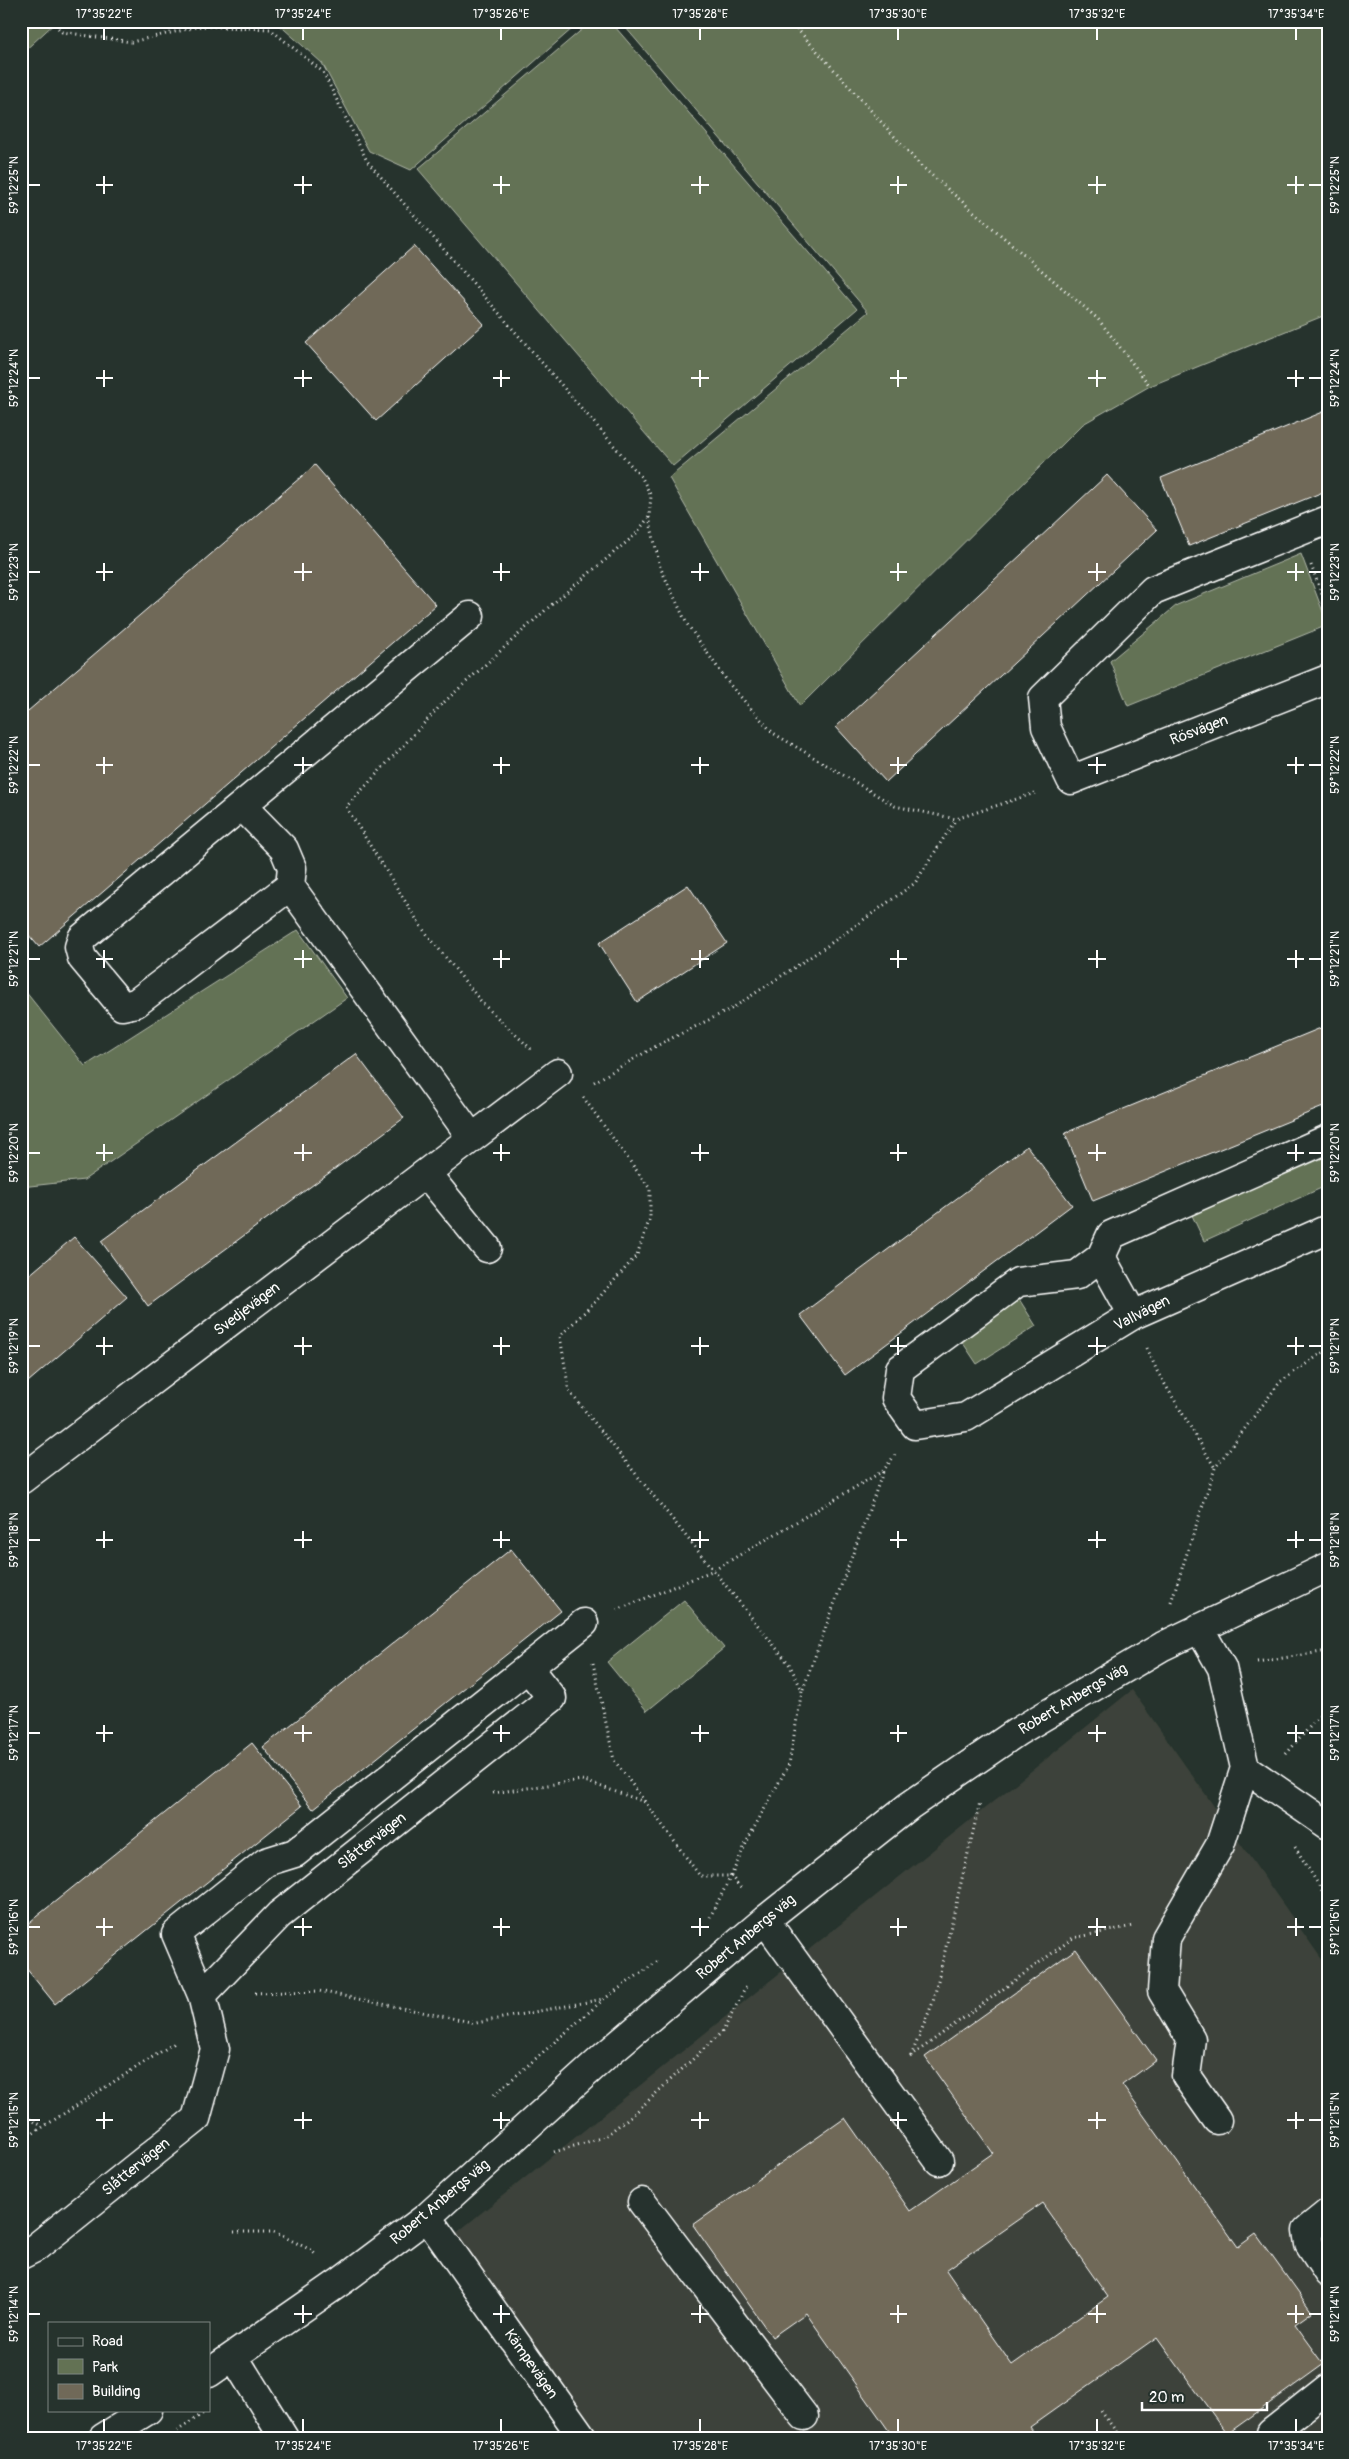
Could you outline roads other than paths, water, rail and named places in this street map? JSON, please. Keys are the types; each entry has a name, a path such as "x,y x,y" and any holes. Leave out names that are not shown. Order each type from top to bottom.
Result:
{"street":[{"name":"Rösvägen","path":"1328,520 1153,590 1043,698 1046,726 1071,780 1328,679"},
{"path":"290,886 136,1003 122,1006 82,958 79,947 82,938 470,616"},
{"path":"242,806 284,849 292,868 290,886 472,1138"},
{"name":"Svedjevägen","path":"21,1480 558,1073"},
{"path":"1133,1315 1100,1257 1111,1234 1328,1139"},
{"path":"426,1173 486,1248"},
{"name":"Vallvägen","path":"1100,1257 1077,1275 1018,1282 900,1369 896,1398 915,1426 966,1417 1133,1315 1328,1229"},
{"name":"Robert Anbergs väg","path":"210,2372 342,2280 427,2217 606,2055 772,1930 909,1806 1016,1732 1154,1651 1328,1567"},
{"path":"197,1984 176,1934 266,1862 295,1853 584,1623"},
{"path":"1199,1628 1222,1668 1245,1768 1220,1845 1166,1938 1162,1991 1191,2039 1186,2076 1217,2120"},
{"name":"Slåttervägen","path":"21,2255 35,2248 196,2119 215,2049 197,1984 279,1915 552,1698 528,1668"},
{"path":"1245,1768 1328,1825"},
{"path":"772,1930 939,2161"},
{"path":"642,2202 804,2416"},
{"path":"1328,2213 1308,2230 1308,2244 1328,2272"},
{"name":"Kämpevägen","path":"427,2217 583,2438"},
{"path":"234,2357 284,2438"},
{"path":"1270,2438 1271,2433 1328,2388"},
{"path":"104,2438 145,2412"}]}
